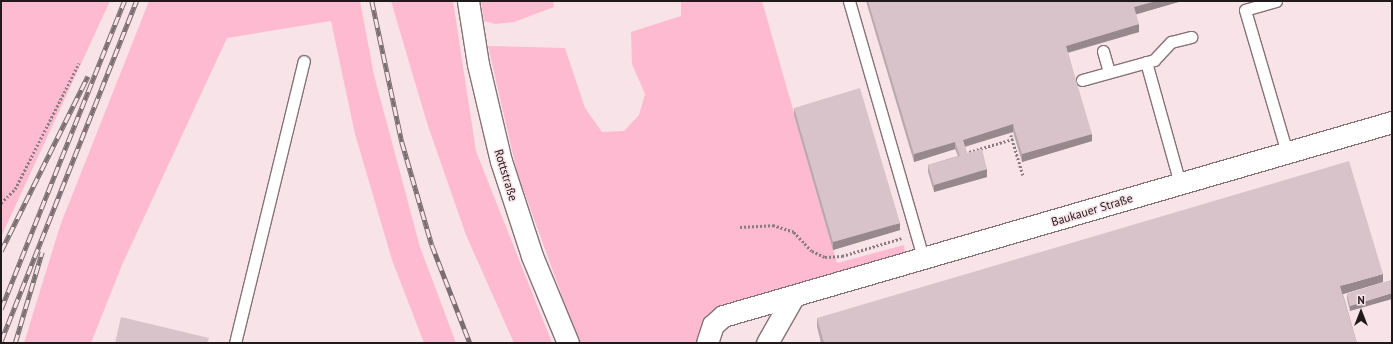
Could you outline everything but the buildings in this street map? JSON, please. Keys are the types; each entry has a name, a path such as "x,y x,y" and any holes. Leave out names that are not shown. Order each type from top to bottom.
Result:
{"street":[{"name":"Rottstraße","path":"468,1 478,64 501,161 532,256 568,343"},
{"name":"Baukauer Straße","path":"707,343 713,325 723,316 792,299 924,261 1392,122"},
{"path":"767,343 792,299"}],"lane":[{"path":"849,1 924,261"},
{"path":"1276,1 1245,10 1287,153"},
{"path":"1082,80 1154,60 1172,42 1191,37"},
{"path":"1103,51 1109,72"},
{"path":"235,343 304,61"},
{"path":"1146,62 1180,184"}],"path":[{"path":"1,203 15,189 79,63"},
{"path":"1011,135 1023,175"},
{"path":"969,152 1013,139"},
{"path":"740,227 773,225 794,232 812,251 825,257 842,256 902,238"}],"shaded area":[{"path":"1,1 110,1 1,237"},
{"path":"149,1 360,1 374,75 420,247 456,343 424,343 392,260 355,134 331,21 227,38 122,265 91,343 24,343 60,226"},
{"path":"391,1 453,1 476,151 552,343 514,343 466,235 427,123"},
{"path":"481,1 553,1 554,7 514,22 495,24 484,21"},
{"path":"681,1 762,1 837,263 904,245 905,252 705,320 697,343 579,343 517,172 488,46 565,48 585,108 602,132 624,131 639,115 645,94 632,64 631,32 681,16"}],"railway":[{"path":"1,309 124,1"},
{"path":"1,341 136,1"},
{"path":"372,1 402,142 432,245 470,343"},
{"path":"1,251 88,76"},
{"path":"15,343 42,252"}]}
